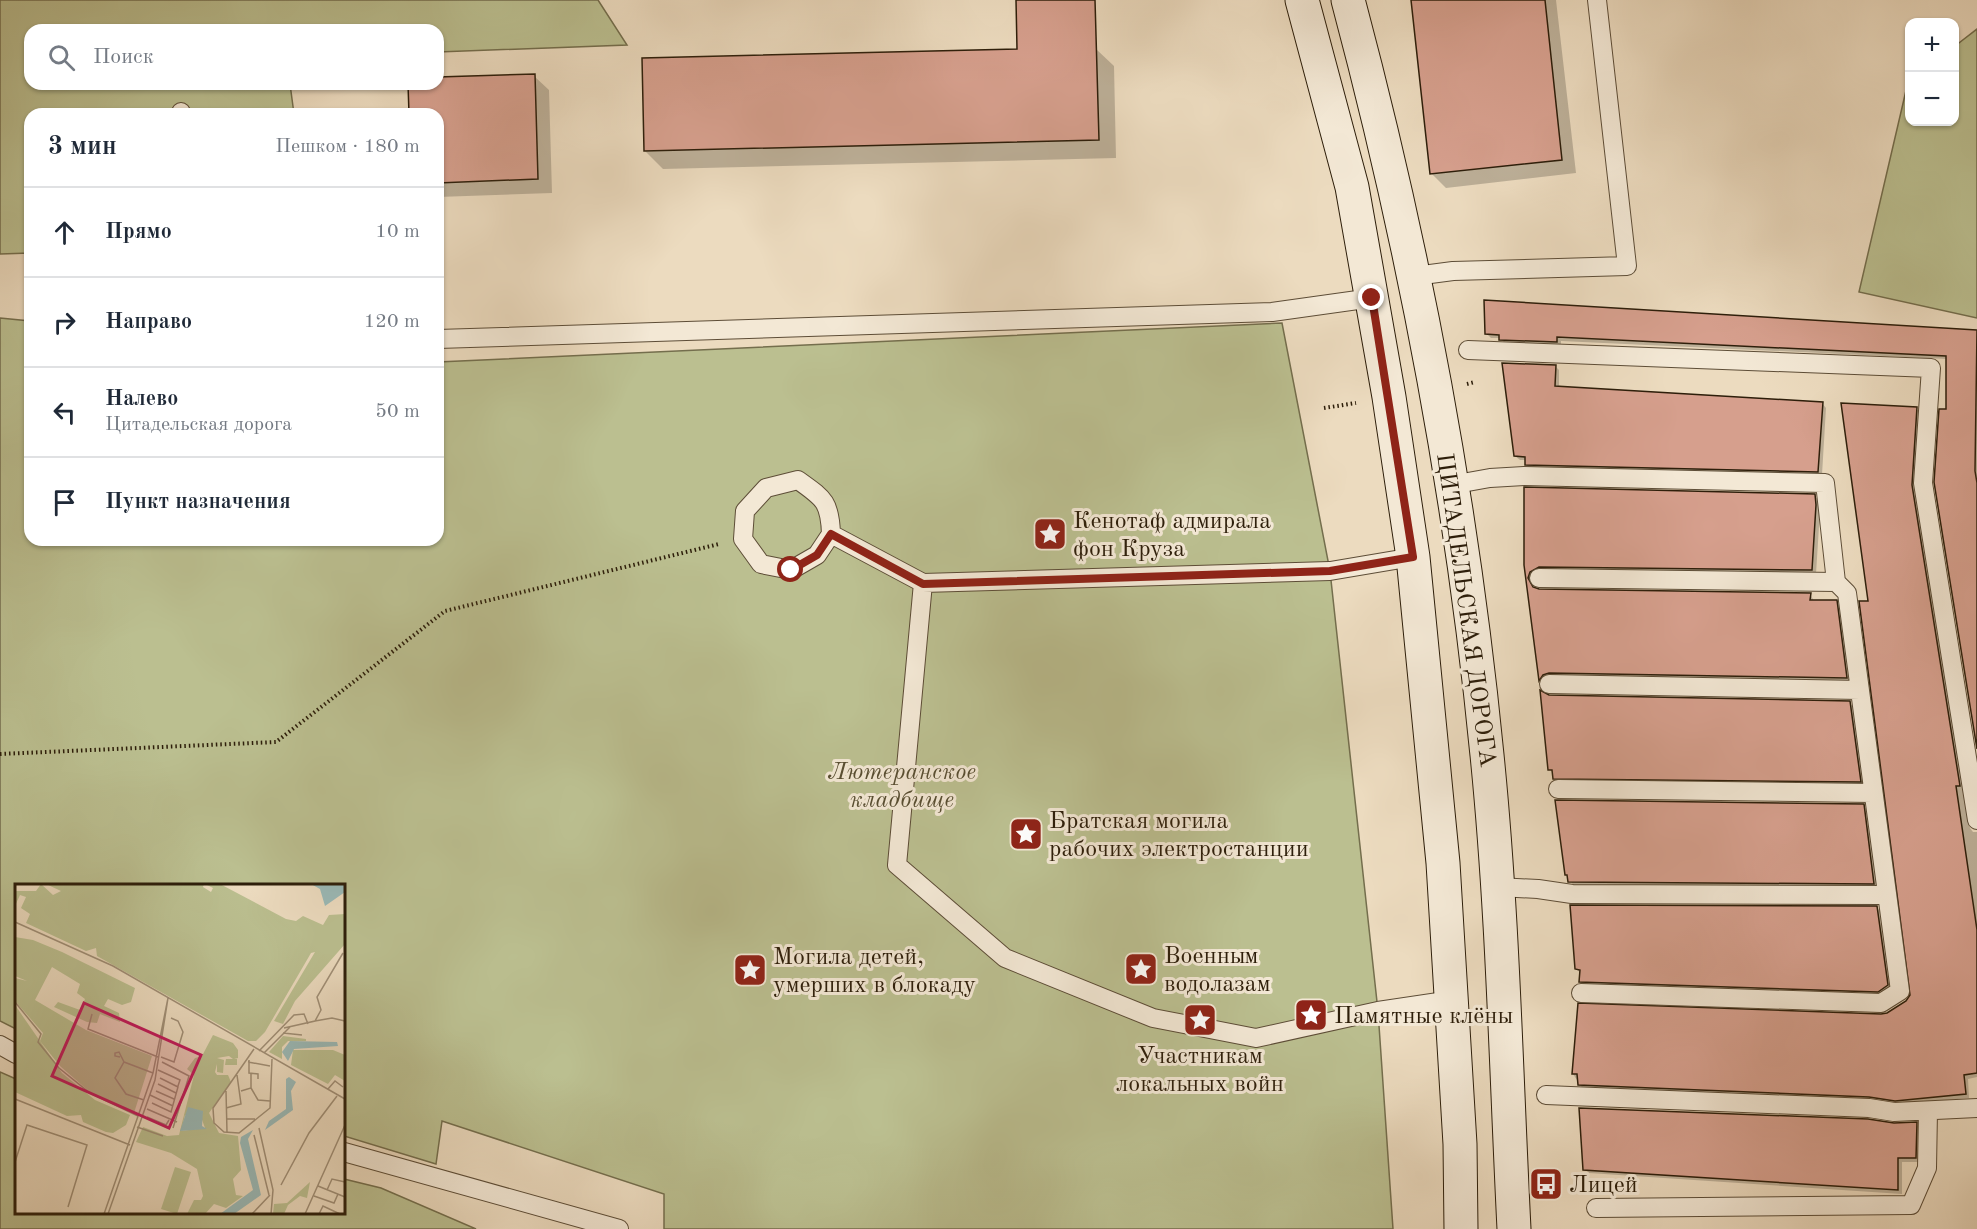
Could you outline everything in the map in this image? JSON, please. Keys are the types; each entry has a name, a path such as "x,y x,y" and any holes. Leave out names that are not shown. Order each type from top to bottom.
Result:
{"street":[{"name":"ЦИТАДЕЛЬСКАЯ ДОРОГА","path":"1302,0 1352,188 1413,557 1443,863 1460,1144 1461,1229"},
{"name":"ЦИТАДЕЛЬСКАЯ ДОРОГА","path":"1348,0 1367,70 1415,276 1475,641 1498,887 1514,1229"}],"lane":[{"path":"1415,276 1453,271 1627,266 1597,0"},
{"path":"444,339 1272,312 1372,298"},
{"path":"1468,350 1931,368 1923,483 1977,820"},
{"path":"1451,485 1490,478 1524,476 1825,483 1836,582 1847,593 1900,991 1881,1003 1581,993"},
{"path":"798,480 822,496 830,515 831,534 817,555 791,570 761,564 743,538 745,511 766,488 798,480"},
{"path":"831,534 923,584 1330,571 1413,557"},
{"path":"1539,578 1836,582"},
{"path":"923,584 897,865 1005,958 1153,1018 1256,1038 1378,1011 1452,1000"},
{"path":"1549,684 1860,690"},
{"path":"1558,789 1874,793"},
{"path":"1498,887 1572,894 1887,895"},
{"path":"0,1045 15,1053"},
{"path":"1546,1095 1869,1108 1894,1112 1977,1108"},
{"path":"1596,1208 1911,1204 1927,1168 1928,1111"},
{"path":"345,1152 619,1229"}],"path":[{"path":"0,754 276,742 445,611 743,538"}],"green space":[{"path":"0,0 598,0 627,45 444,52 444,24 24,24 24,90 291,90 293,108 24,108 24,253 0,254"},
{"path":"1977,29 1977,318 1859,292 1905,95 1905,126 1959,126 1959,43"},
{"name":"Лютеранское кладбище","path":"0,318 24,320 24,546 444,546 444,362 1282,323 1330,571 1378,1011 1393,1229 664,1229 664,1194 442,1121 436,1164 345,1136 345,884 15,884 15,1028 0,1021"},
{"path":"0,1072 15,1079 15,1214 345,1214 345,1179 381,1188 476,1229 0,1229"}],"building":[{"path":"1016,0 1095,0 1099,140 644,151 642,58 1017,49"},
{"path":"1411,0 1545,0 1562,160 1430,174"},
{"path":"535,74 538,179 444,183 444,108 409,108 408,90 444,90 444,77"},
{"path":"1484,300 1977,330 1975,471 1977,483 1977,749 1934,482 1939,409 1946,409 1946,356 1557,337 1557,342 1499,340 1499,335 1485,334"},
{"path":"1502,363 1556,365 1555,386 1823,402 1818,472 1525,465 1525,457 1514,456"},
{"path":"1841,403 1917,407 1912,485 1960,786 1956,786 1977,930 1977,1073 1964,1075 1966,1094 1895,1101 1869,1097 1578,1085 1577,1074 1572,1074 1578,1003 1881,1014 1887,1013 1906,1001 1910,995 1859,601 1868,601"},
{"path":"1524,487 1815,494 1812,570 1539,567 1530,572 1528,578 1533,587 1539,589 1811,593 1810,600 1837,600 1847,678 1549,673 1543,675 1539,681 1524,565"},
{"path":"1540,690 1549,695 1850,701 1861,782 1553,779 1552,770 1548,770"},
{"path":"1555,800 1864,804 1874,884 1568,882 1567,875 1565,875"},
{"path":"1570,905 1877,906 1888,985 1878,992 1579,982 1580,970 1575,969"},
{"path":"1579,1108 1868,1119 1894,1123 1917,1122 1916,1158 1898,1158 1898,1190 1583,1170"}],"place":[{"name":"Кенотаф адмирала фон Круза","path":"1050,534"},
{"name":"Братская могила рабочих электростанции","path":"1026,834"},
{"name":"Военным водолазам","path":"1141,969"},
{"name":"Могила детей, умерших в блокаду","path":"750,970"},
{"name":"Памятные клёны","path":"1311,1015"},
{"name":"Участникам локальных войн","path":"1200,1020"},
{"name":"Лицей","path":"1546,1184"}],"route":[{"path":"791,570 817,555 831,534 923,584 1330,571 1348,570 1413,557 1372,298"}]}
